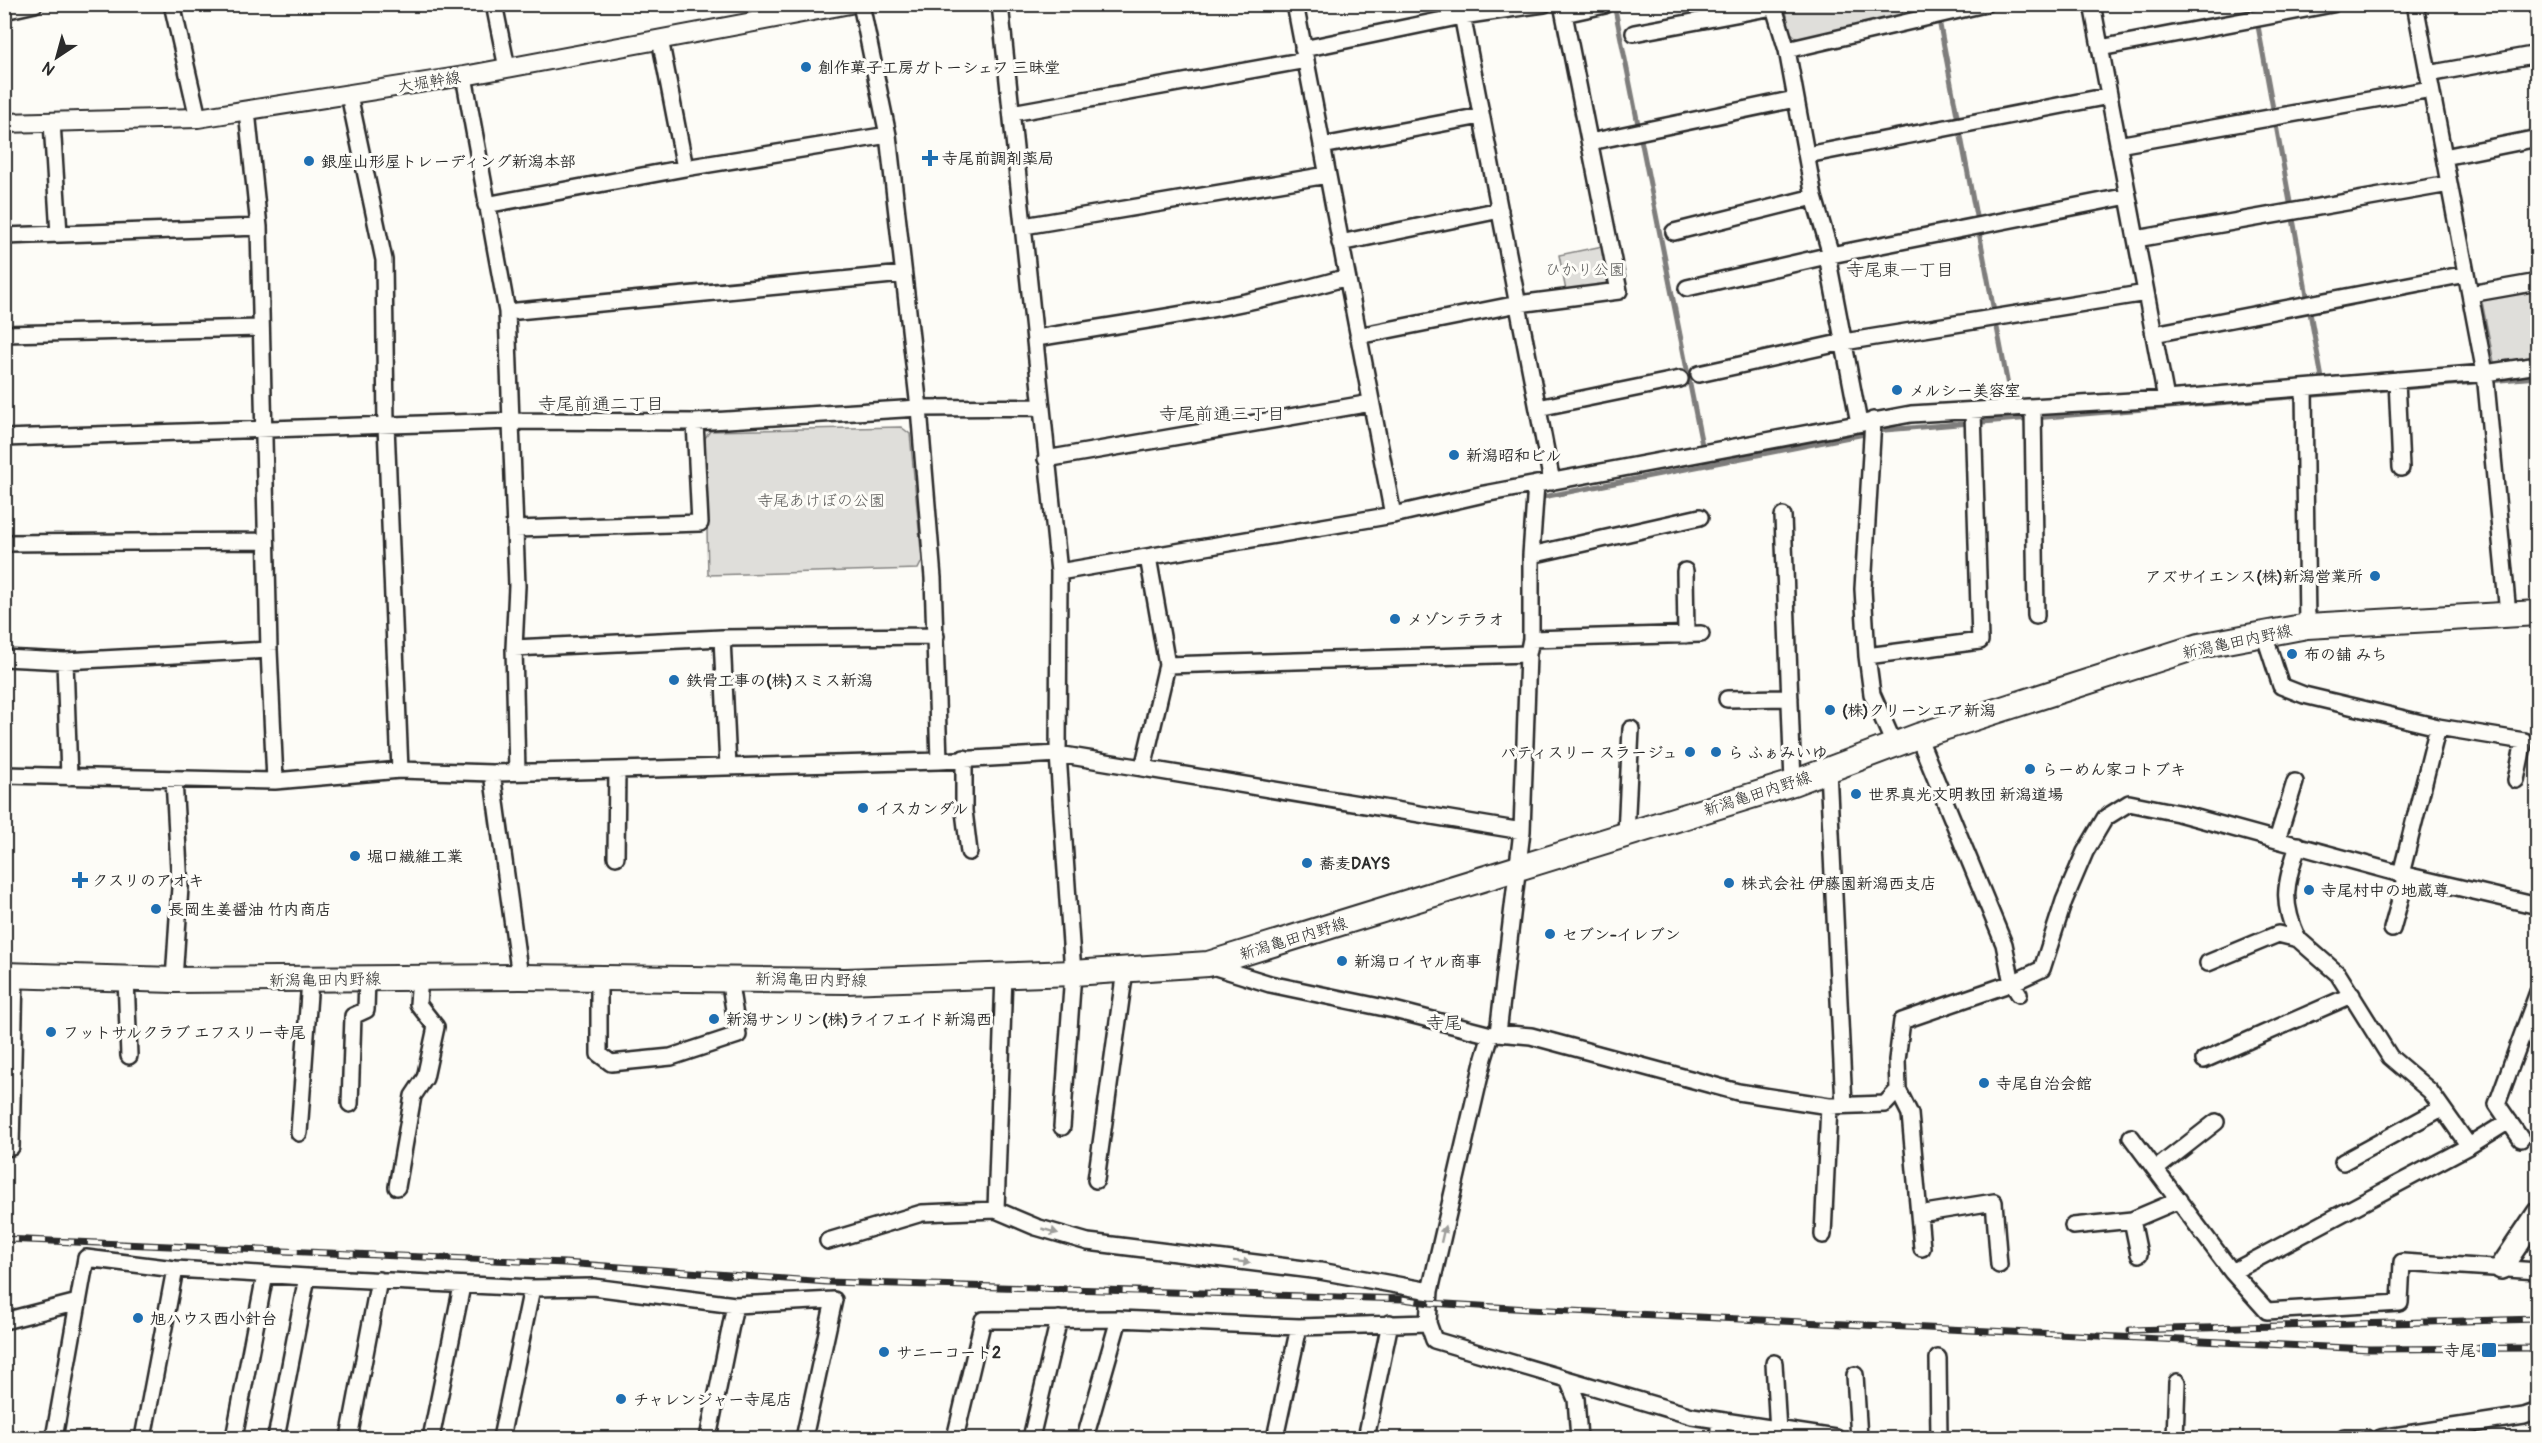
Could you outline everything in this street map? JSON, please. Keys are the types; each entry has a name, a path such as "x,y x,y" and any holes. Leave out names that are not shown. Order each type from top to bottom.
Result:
{"main road":[{"name":"新潟亀田内野線","path":"10,974 174,980 519,976 845,981 1073,973 1208,964 1793,783 1894,744 2199,646 2307,626 2538,613"},
{"path":"2501,1268 2538,1213"}],"street":[{"path":"4,11 35,4"},
{"path":"172,4 198,118"},
{"path":"494,4 507,68"},
{"name":"大堀幹線","path":"4,123 198,118 464,76 813,7 850,4"},
{"path":"861,4 888,135 919,408 936,636 939,761"},
{"path":"1000,4 1059,572 1058,754 1073,973 1062,1127"},
{"path":"1295,4 1393,515"},
{"path":"1012,113 1304,55 1461,10 1544,4"},
{"path":"1787,50 1985,4"},
{"path":"2092,4 2166,399"},
{"path":"2100,48 2332,4"},
{"path":"2415,4 2485,373 2508,614"},
{"path":"1358,336 1518,304 1619,291 1563,9 1605,5"},
{"path":"1634,33 1773,6 1787,50 1814,197 1831,255 1829,266 1844,342 1866,422 1863,589 1867,656 1872,694 1894,744"},
{"path":"1461,10 1552,482"},
{"path":"660,39 685,168"},
{"path":"2118,145 2430,82 2538,54"},
{"path":"464,76 507,312 517,586 514,648 517,772"},
{"path":"349,94 384,260 386,425 400,770"},
{"path":"1807,155 2109,96"},
{"path":"1590,142 1795,99"},
{"path":"247,111 260,227 262,429 268,650 275,781"},
{"path":"1322,146 1481,116"},
{"path":"52,122 59,234"},
{"path":"486,205 685,168 888,135"},
{"path":"2444,157 2538,138"},
{"path":"1024,226 1328,175"},
{"path":"2136,239 2449,183"},
{"path":"1687,288 1831,255 2128,196"},
{"path":"1674,232 1814,197"},
{"path":"1340,243 1500,210"},
{"path":"4,236 260,227"},
{"path":"507,312 903,274"},
{"path":"2154,334 2466,274"},
{"path":"1036,338 1211,308 1307,289 1347,277"},
{"path":"2470,294 2538,282"},
{"path":"1699,374 1844,342 2146,293"},
{"path":"4,334 261,328"},
{"path":"1059,572 1393,515 1536,484 1911,414 2032,409 2166,399 2485,373 2538,365"},
{"path":"1538,408 1680,379"},
{"path":"2397,380 2401,468"},
{"path":"2304,388 2307,626"},
{"path":"1046,459 1371,403"},
{"path":"4,438 512,421 695,422 919,408 1041,407"},
{"path":"2032,409 2036,616"},
{"path":"1867,656 1980,641 1973,412"},
{"path":"515,529 700,523 695,422"},
{"path":"1536,484 1531,555 1530,646 1522,831 1518,867 1494,1034 1484,1059 1430,1291 1428,1323 1434,1340 1692,1416 1818,1438 1836,1438"},
{"path":"1783,516 1793,783"},
{"path":"1531,555 1700,517"},
{"path":"4,543 266,541"},
{"path":"1143,768 1167,665 1148,557"},
{"path":"1167,665 1530,646 1693,634 1685,571"},
{"path":"2264,634 2281,686 2304,694 2438,727 2524,741 2516,780"},
{"path":"514,648 722,638 936,636"},
{"path":"722,638 728,767"},
{"path":"4,658 65,661 268,650"},
{"path":"65,661 69,777"},
{"path":"1726,699 1790,698"},
{"path":"2392,929 2438,727"},
{"path":"1626,834 1631,729"},
{"path":"1918,736 2004,944 2015,989"},
{"path":"4,776 275,781 400,770 492,773 617,770 939,761 1058,754 1522,831"},
{"path":"963,758 964,812 969,852"},
{"path":"616,857 617,770"},
{"path":"1823,1235 1837,1106 1828,770"},
{"path":"492,773 519,976"},
{"path":"174,779 180,886 174,980"},
{"path":"2277,840 2295,782"},
{"path":"1922,1248 1910,1114 1898,1090 1897,1060 1902,1021 2015,989 2042,969 2064,901 2085,852 2105,818 2129,803 2178,813 2404,874 2538,906"},
{"path":"2298,845 2285,885 2288,918 2298,939 2338,974 2390,1058 2430,1091 2469,1146"},
{"path":"2208,963 2278,934 2298,939"},
{"path":"1208,964 1270,984 1494,1034 1531,1036 1738,1092 1837,1106 1885,1104 1898,1090"},
{"path":"1096,1180 1125,970"},
{"path":"4,1148 11,1147 10,974"},
{"path":"996,1210 1004,975"},
{"path":"397,1186 413,1096 425,1078 436,1027 418,1004 420,977"},
{"path":"126,978 129,1056"},
{"path":"350,1104 353,1016 366,1010 367,978"},
{"path":"599,978 599,1054 611,1063 671,1057 738,1035 729,978"},
{"path":"299,1133 310,980"},
{"path":"2521,1139 2497,1104 2538,992"},
{"path":"2204,1060 2352,995"},
{"path":"2343,1162 2442,1108"},
{"path":"2232,1272 2469,1146 2509,1121"},
{"path":"2156,1168 2216,1122"},
{"path":"2131,1137 2232,1272 2267,1311 2400,1303 2402,1262 2538,1271"},
{"path":"2073,1226 2132,1220 2179,1200"},
{"path":"1919,1214 1994,1202 1999,1265"},
{"path":"828,1241 922,1213 996,1210 1036,1227 1088,1242 1320,1270 1430,1291"},
{"path":"2132,1220 2139,1254"},
{"path":"54,1438 86,1258 175,1269 266,1275 462,1286 593,1287 735,1305 834,1300 804,1438"},
{"path":"143,1438 175,1269"},
{"path":"234,1438 266,1275"},
{"path":"276,1438 307,1277"},
{"path":"349,1438 379,1280"},
{"path":"431,1438 462,1286"},
{"path":"501,1438 532,1288"},
{"path":"4,1321 78,1302"},
{"path":"708,1438 735,1305"},
{"path":"1031,1438 1059,1319"},
{"path":"955,1438 982,1320 1119,1319 1299,1327 1428,1323"},
{"path":"1085,1438 1119,1319"},
{"path":"1366,1438 1390,1323"},
{"path":"1275,1438 1299,1327"},
{"path":"1938,1358 1939,1438"},
{"path":"1774,1363 1778,1431"},
{"path":"1855,1375 1859,1438"},
{"path":"1568,1380 1576,1399 1578,1438"},
{"path":"2175,1438 2177,1382"},
{"path":"2380,1438 2524,1416 2538,1411"},
{"path":"1719,1420 1719,1438"},
{"path":"2344,1438 2366,1438"}],"green space":[{"path":"1785,5 1901,5 1903,17 1798,39 1790,32"},
{"name":"ひかり公園","path":"1603,246 1610,278 1604,286 1566,291 1559,255"},
{"path":"2537,286 2537,361 2499,365 2494,362 2482,302 2485,295"},
{"name":"寺尾あけぼの公園","path":"901,427 910,434 922,561 918,569 708,575 705,438 710,431"}],"waterway":[{"path":"1614,4 1706,465"},
{"path":"1936,4 2012,407"},
{"path":"2254,4 2323,384"},
{"path":"1543,497 1885,430 2538,377"}],"railway":[{"path":"4,1239 565,1263 827,1282 1403,1299 1430,1303 1529,1309 2369,1349 2538,1348"},
{"path":"2130,1330 2538,1319"}],"place":[{"name":"創作菓子工房ガトーシェフ 三昧堂","path":"806,67"},
{"name":"寺尾前調剤薬局","path":"930,158"},
{"name":"銀座山形屋トレーディング新潟本部","path":"309,161"},
{"name":"メルシー美容室","path":"1897,390"},
{"name":"新潟昭和ビル","path":"1454,455"},
{"name":"アズサイエンス(株)新潟営業所","path":"2375,576"},
{"name":"メゾンテラオ","path":"1395,619"},
{"name":"布の舗 みち","path":"2292,654"},
{"name":"鉄骨工事の(株)スミス新潟","path":"674,680"},
{"name":"(株)クリーンエア新潟","path":"1830,710"},
{"name":"パティスリー スラージュ","path":"1690,752"},
{"name":"ら ふぁみいゆ","path":"1716,752"},
{"name":"らーめん家コトブキ","path":"2030,769"},
{"name":"世界真光文明教団 新潟道場","path":"1856,794"},
{"name":"イスカンダル","path":"863,808"},
{"name":"堀口繊維工業","path":"355,856"},
{"name":"蕎麦DAYS","path":"1307,863"},
{"name":"クスリのアオキ","path":"80,880"},
{"name":"株式会社 伊藤園新潟西支店","path":"1729,883"},
{"name":"寺尾村中の地蔵尊","path":"2309,890"},
{"name":"長岡生姜醤油 竹内商店","path":"156,909"},
{"name":"セブン-イレブン","path":"1550,934"},
{"name":"新潟ロイヤル商事","path":"1342,961"},
{"name":"新潟サンリン(株)ライフエイド新潟西","path":"714,1019"},
{"name":"フットサルクラブ エフスリー寺尾","path":"51,1032"},
{"name":"寺尾自治会館","path":"1984,1083"},
{"name":"旭ハウス西小針台","path":"138,1318"},
{"name":"寺尾","path":"2489,1350"},
{"name":"サニーコート2","path":"884,1352"},
{"name":"チャレンジャー寺尾店","path":"621,1399"}],"district":[{"name":"寺尾東一丁目","path":"1900,270"},
{"name":"寺尾前通二丁目","path":"601,404"},
{"name":"寺尾前通三丁目","path":"1222,414"},
{"name":"寺尾","path":"1444,1023"}]}
